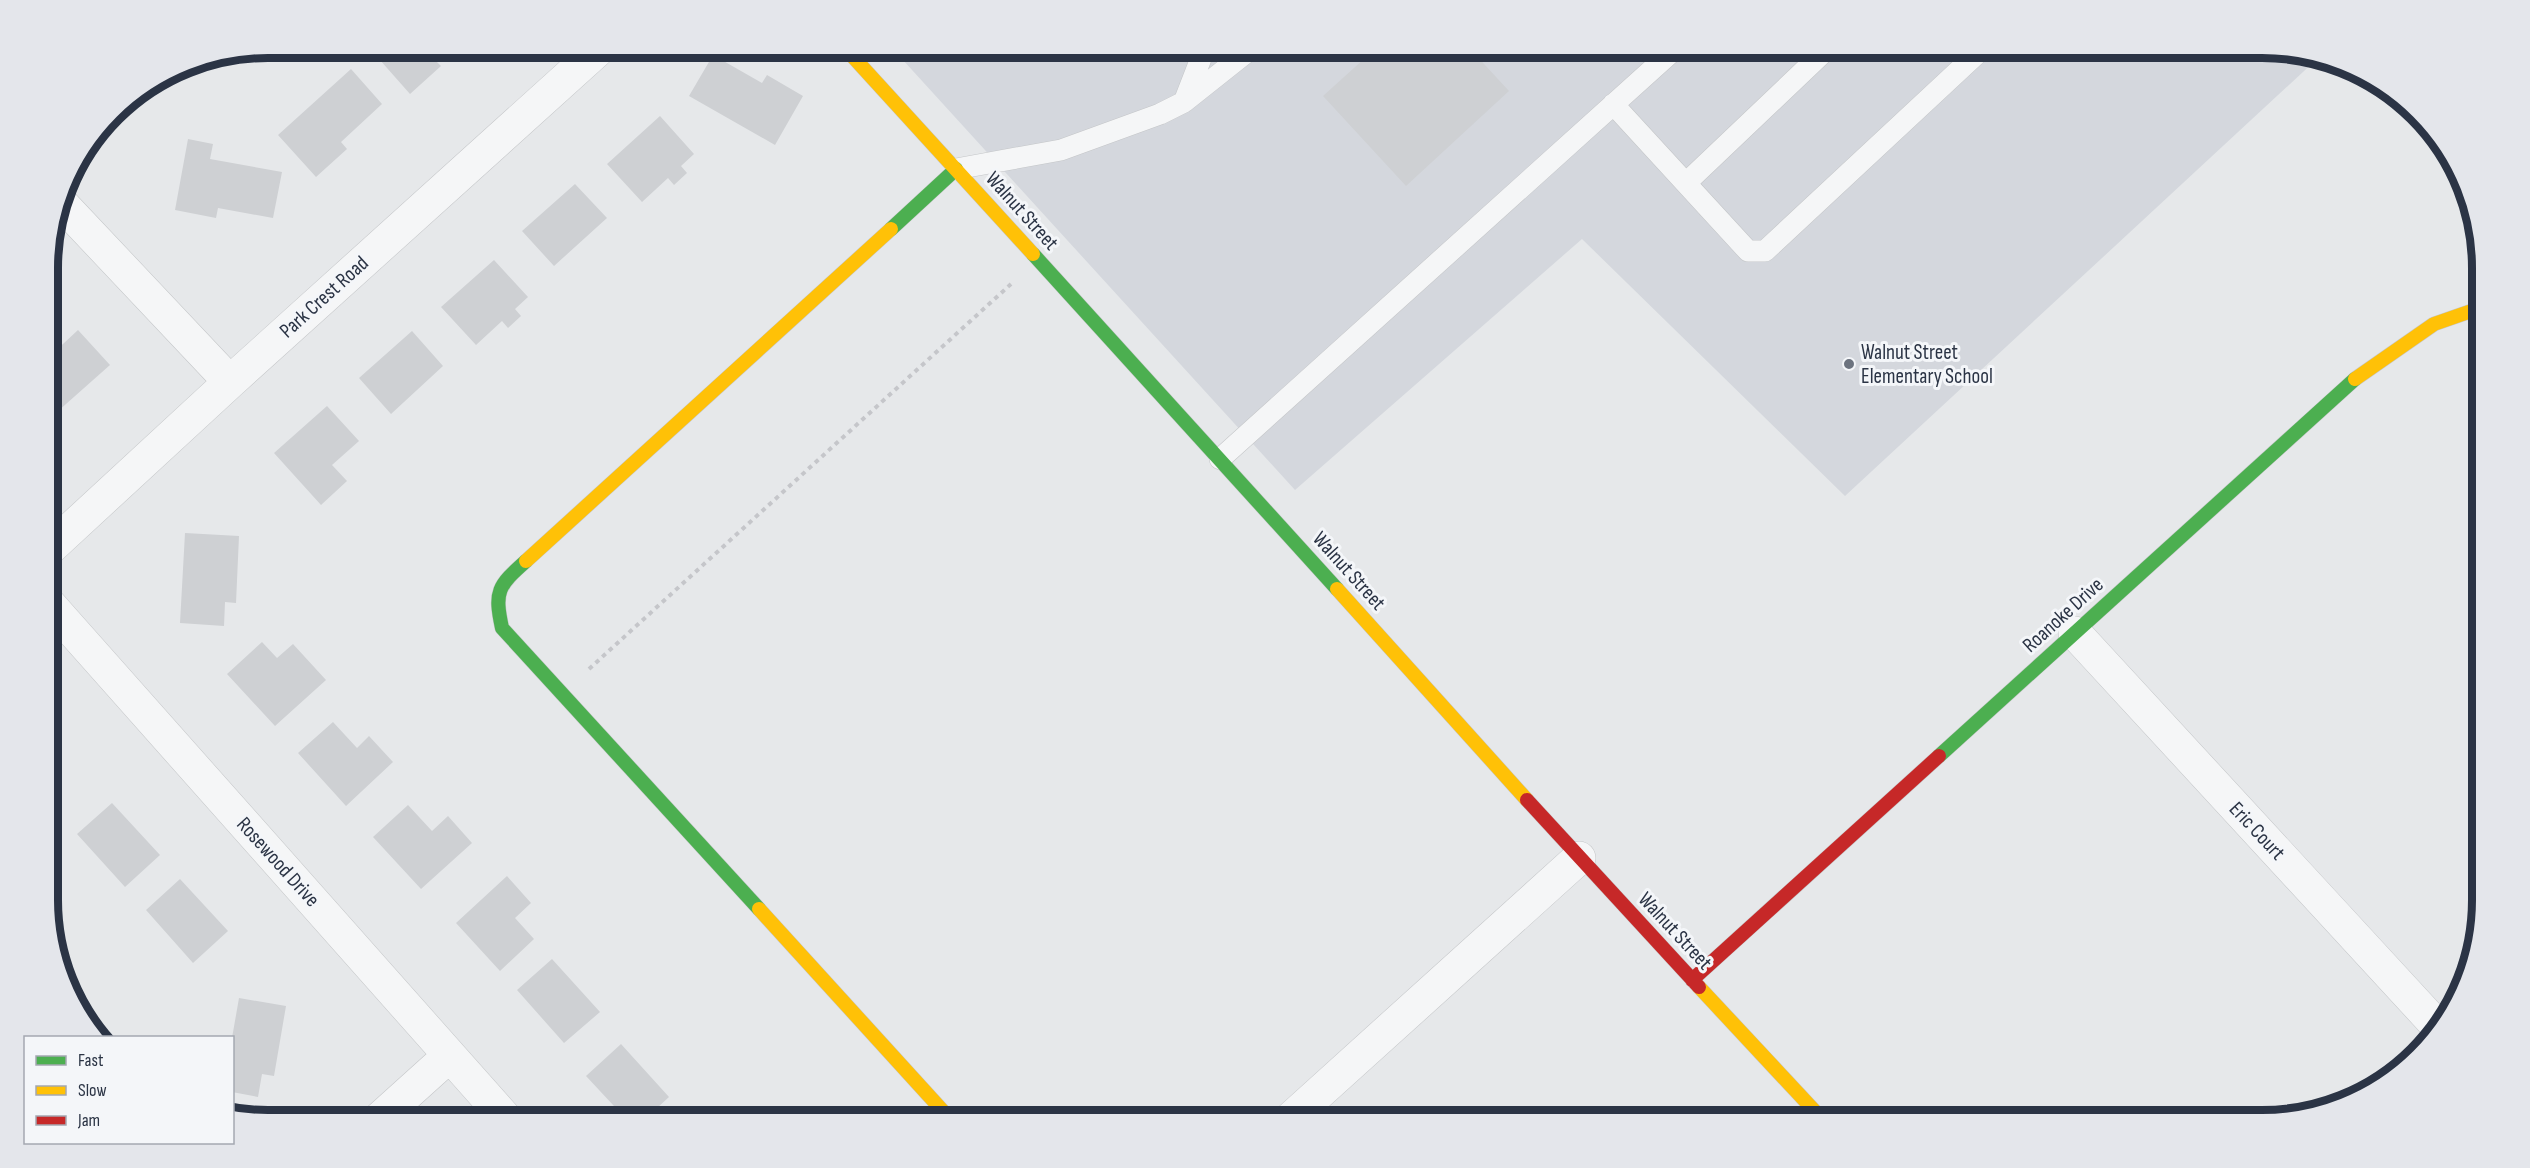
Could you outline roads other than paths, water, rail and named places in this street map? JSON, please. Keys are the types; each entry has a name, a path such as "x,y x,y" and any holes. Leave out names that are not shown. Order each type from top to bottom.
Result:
{"street":[{"name":"Park Crest Road","path":"59,540 588,59"},
{"name":"Walnut Street","path":"855,59 1810,1109"},
{"path":"942,1110 502,628 496,601 507,578 956,169"},
{"path":"67,210 230,382"},
{"name":"Roanoke Drive","path":"1692,980 2360,376 2434,324 2472,311"},
{"name":"Rosewood Drive","path":"58,615 498,1110"},
{"name":"Eric Court","path":"2075,633 2432,1021"},
{"path":"1301,1109 1580,858"},
{"path":"389,1110 449,1056"}],"lane":[{"path":"1220,459 1664,58"},
{"path":"1686,183 1817,58"},
{"path":"1613,104 1748,251 1765,251 1972,58"},
{"path":"1184,102 1201,59"},
{"path":"956,169 1061,150 1160,114 1184,102 1239,59"}],"place":[{"name":"Walnut Street Elementary School","path":"1849,364"}]}
